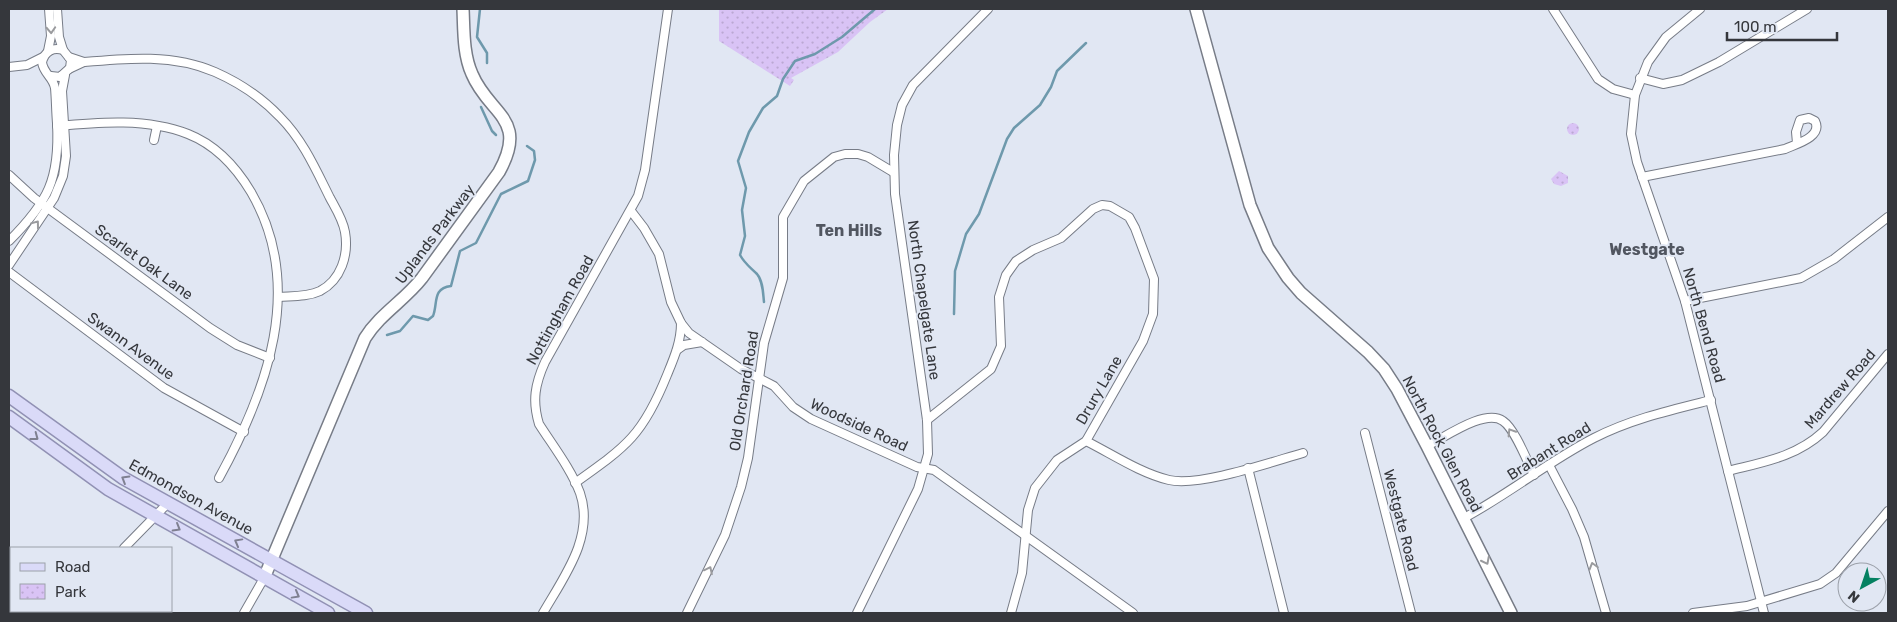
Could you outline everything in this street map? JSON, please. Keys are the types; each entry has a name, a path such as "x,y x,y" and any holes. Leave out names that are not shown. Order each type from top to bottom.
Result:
{"main road":[{"name":"Edmondson Avenue","path":"9,396 99,463 366,613"},
{"path":"9,417 88,476 328,613"}],"street":[{"path":"44,70 51,37 49,9"},
{"path":"57,9 59,37 63,50 69,57 84,62 170,60 203,68 230,79 253,94 289,127 311,160 341,219 345,230 346,250 341,268 327,286 308,295 279,297"},
{"name":"Uplands Parkway","path":"264,578 366,338 379,320 412,292 499,172 508,154 510,134 507,125 502,115 482,91 471,73 465,42 463,9"},
{"name":"Nottingham Road","path":"543,613 572,562 581,540 582,508 580,495 575,483 539,424 536,413 535,387 545,362 631,211 642,184 668,9"},
{"name":"North Chapelgate Lane","path":"857,613 909,509 925,468 928,446 893,172 899,115 906,96 921,76 988,9"},
{"name":"North Rock Glen Road","path":"1196,9 1250,205 1268,248 1288,278 1301,293 1368,352 1384,369 1397,389 1427,446 1511,613"},
{"path":"1553,9 1598,79 1613,89 1635,95"},
{"name":"North Bend Road","path":"1700,9 1666,37 1652,55 1640,78 1635,95 1632,134 1642,177 1685,301 1764,613"},
{"path":"1640,78 1663,84 1682,80 1719,62 1807,9"},
{"path":"27,65 58,49 63,50"},
{"path":"61,126 62,92 69,57"},
{"path":"51,76 67,72 84,62"},
{"path":"9,67 27,65 44,70 51,76 61,126 65,167 58,190 9,241"},
{"path":"61,126 126,123 157,126 184,132 219,152 239,174 256,202 269,234 279,297 270,358 263,384 244,432 219,478"},
{"path":"154,140 157,126"},
{"path":"1642,177 1776,151 1797,143"},
{"name":"Old Orchard Road","path":"687,613 724,535 741,487 748,458 758,378 767,330 783,278 783,217 798,189 823,164 845,154 868,157 893,172"},
{"name":"Scarlet Oak Lane","path":"9,175 20,187 44,206 224,338 250,352 270,358"},
{"name":"Drury Lane","path":"926,420 991,369 1001,346 999,297 1002,284 1012,266 1033,250 1061,238 1093,208 1102,205 1110,206 1129,217 1154,279 1154,308 1149,328 1086,441 1057,460 1036,488 1028,510 1022,573 1011,613"},
{"path":"9,264 44,206"},
{"name":"Woodside Road","path":"631,211 644,228 659,254 667,292 681,323 702,342 741,369 774,386 793,407 811,419 925,468 934,470 1026,534 1133,613"},
{"path":"1685,301 1801,278 1834,258 1888,217"},
{"name":"Swann Avenue","path":"9,272 164,388 244,432"},
{"path":"575,483 620,450 641,428 654,407 677,350 681,323"},
{"path":"677,350 684,345 702,342"},
{"name":"Mardrew Road","path":"1728,471 1790,455 1813,442 1888,354"},
{"name":"Brabant Road","path":"1464,518 1504,496 1577,447 1617,427 1711,400"},
{"path":"1427,446 1481,418 1496,418 1503,421 1510,429 1534,475"},
{"name":"Westgate Road","path":"1365,433 1411,613"},
{"path":"1086,441 1168,480 1194,481 1303,453"},
{"path":"1549,465 1584,537 1606,613"},
{"path":"1248,468 1284,613"},
{"path":"125,547 168,503"},
{"path":"1693,613 1725,610 1761,602 1808,589 1829,580 1888,512"},
{"path":"244,613 264,578"}],"green space":[{"path":"719,9 888,9 870,22 838,52 791,78 794,80 790,86 719,41"},
{"path":"1571,123 1575,123 1579,129 1575,135 1571,135 1567,131 1567,127"},
{"path":"1559,171 1568,176 1568,183 1561,186 1554,184 1551,179"}],"waterway":[{"path":"480,9 477,37 487,53 487,63"},
{"path":"764,302 759,277 740,255 745,236 742,210 746,188 738,161 749,132 763,108 777,96 783,79 795,61 815,54 842,37 875,9"},
{"path":"954,314 955,271 966,234 979,214 1007,139 1014,128 1040,105 1051,87 1057,71 1086,43"},
{"path":"481,107 492,131 496,135"},
{"path":"387,335 400,331 413,316 428,320 433,316 438,293 445,287 451,286 460,251 476,243 501,194 528,181 535,160 534,151 527,146"}],"district":[{"name":"Ten Hills","path":"849,230"},
{"name":"Westgate","path":"1647,249"}]}
